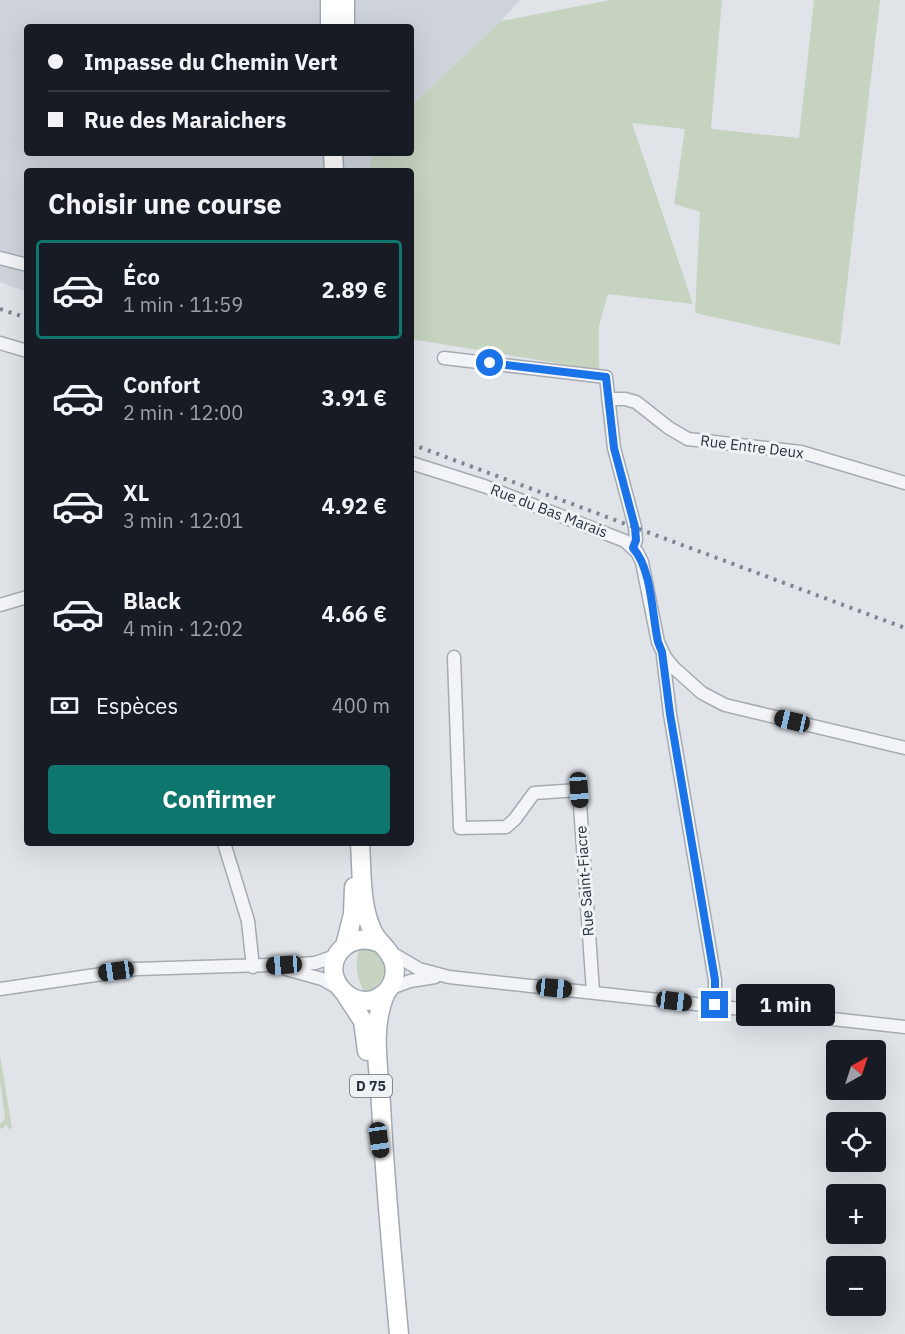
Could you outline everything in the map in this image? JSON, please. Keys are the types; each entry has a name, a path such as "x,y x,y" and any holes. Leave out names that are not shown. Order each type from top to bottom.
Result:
{"main road":[{"path":"330,0 330,24"},
{"path":"345,0 345,24"},
{"path":"352,846 353,909 350,928 334,973 344,992 355,999 367,1000 387,991 394,979 395,969 372,930 366,911 360,846"},
{"path":"341,951 362,939 384,948"},
{"name":"D 75","path":"384,1181 376,1038 379,1010 387,991"},
{"name":"D 75","path":"344,992 361,1017 365,1032 384,1181 399,1334"}],"street":[{"path":"0,258 24,265"},
{"path":"0,343 24,350"},
{"path":"444,358 606,377 615,457 635,527 636,540 633,548 640,556 662,652 670,714 715,980 715,1005"},
{"name":"Rue Entre Deux","path":"608,399 626,399 636,402 669,428 688,438 801,452 905,483"},
{"name":"Rue du Bas Marais","path":"414,464 484,486 616,537 633,548"},
{"path":"0,605 24,598"},
{"path":"662,652 673,667 696,689 718,703 905,748"},
{"name":"Rue Saint-Fiacre","path":"454,657 460,828 506,826 515,819 527,799 534,793 579,790 593,992"},
{"path":"225,846 248,921 253,967"},
{"path":"384,948 419,969 448,977"},
{"path":"0,990 136,969 253,967 315,963 341,951"},
{"path":"267,966 322,979 344,992"},
{"path":"387,991 424,978 448,977 905,1027"}],"shaded area":[{"path":"0,0 520,0 414,103 414,24 24,24 24,156 371,156 371,168 24,168 24,291 0,282"}],"green space":[{"path":"610,0 722,0 711,129 799,138 814,0 880,0 840,345 695,313 700,212 674,204 685,129 632,123 693,304 608,294 599,326 599,370 414,339 414,168 371,168 371,156 414,156 414,103 501,21"},
{"path":"359,948 372,949 381,955 386,967 386,974 378,985 364,992 357,970"},
{"path":"0,1055 12,1128 8,1129 7,1124 0,1129 0,1124 5,1119 0,1080"}],"railway":[{"path":"0,309 24,317"},
{"path":"414,445 905,628"}],"route":[{"path":"490,363 606,377 612,439 635,527 636,540 633,548 640,556 662,652 670,714 715,980 715,1005"}]}
